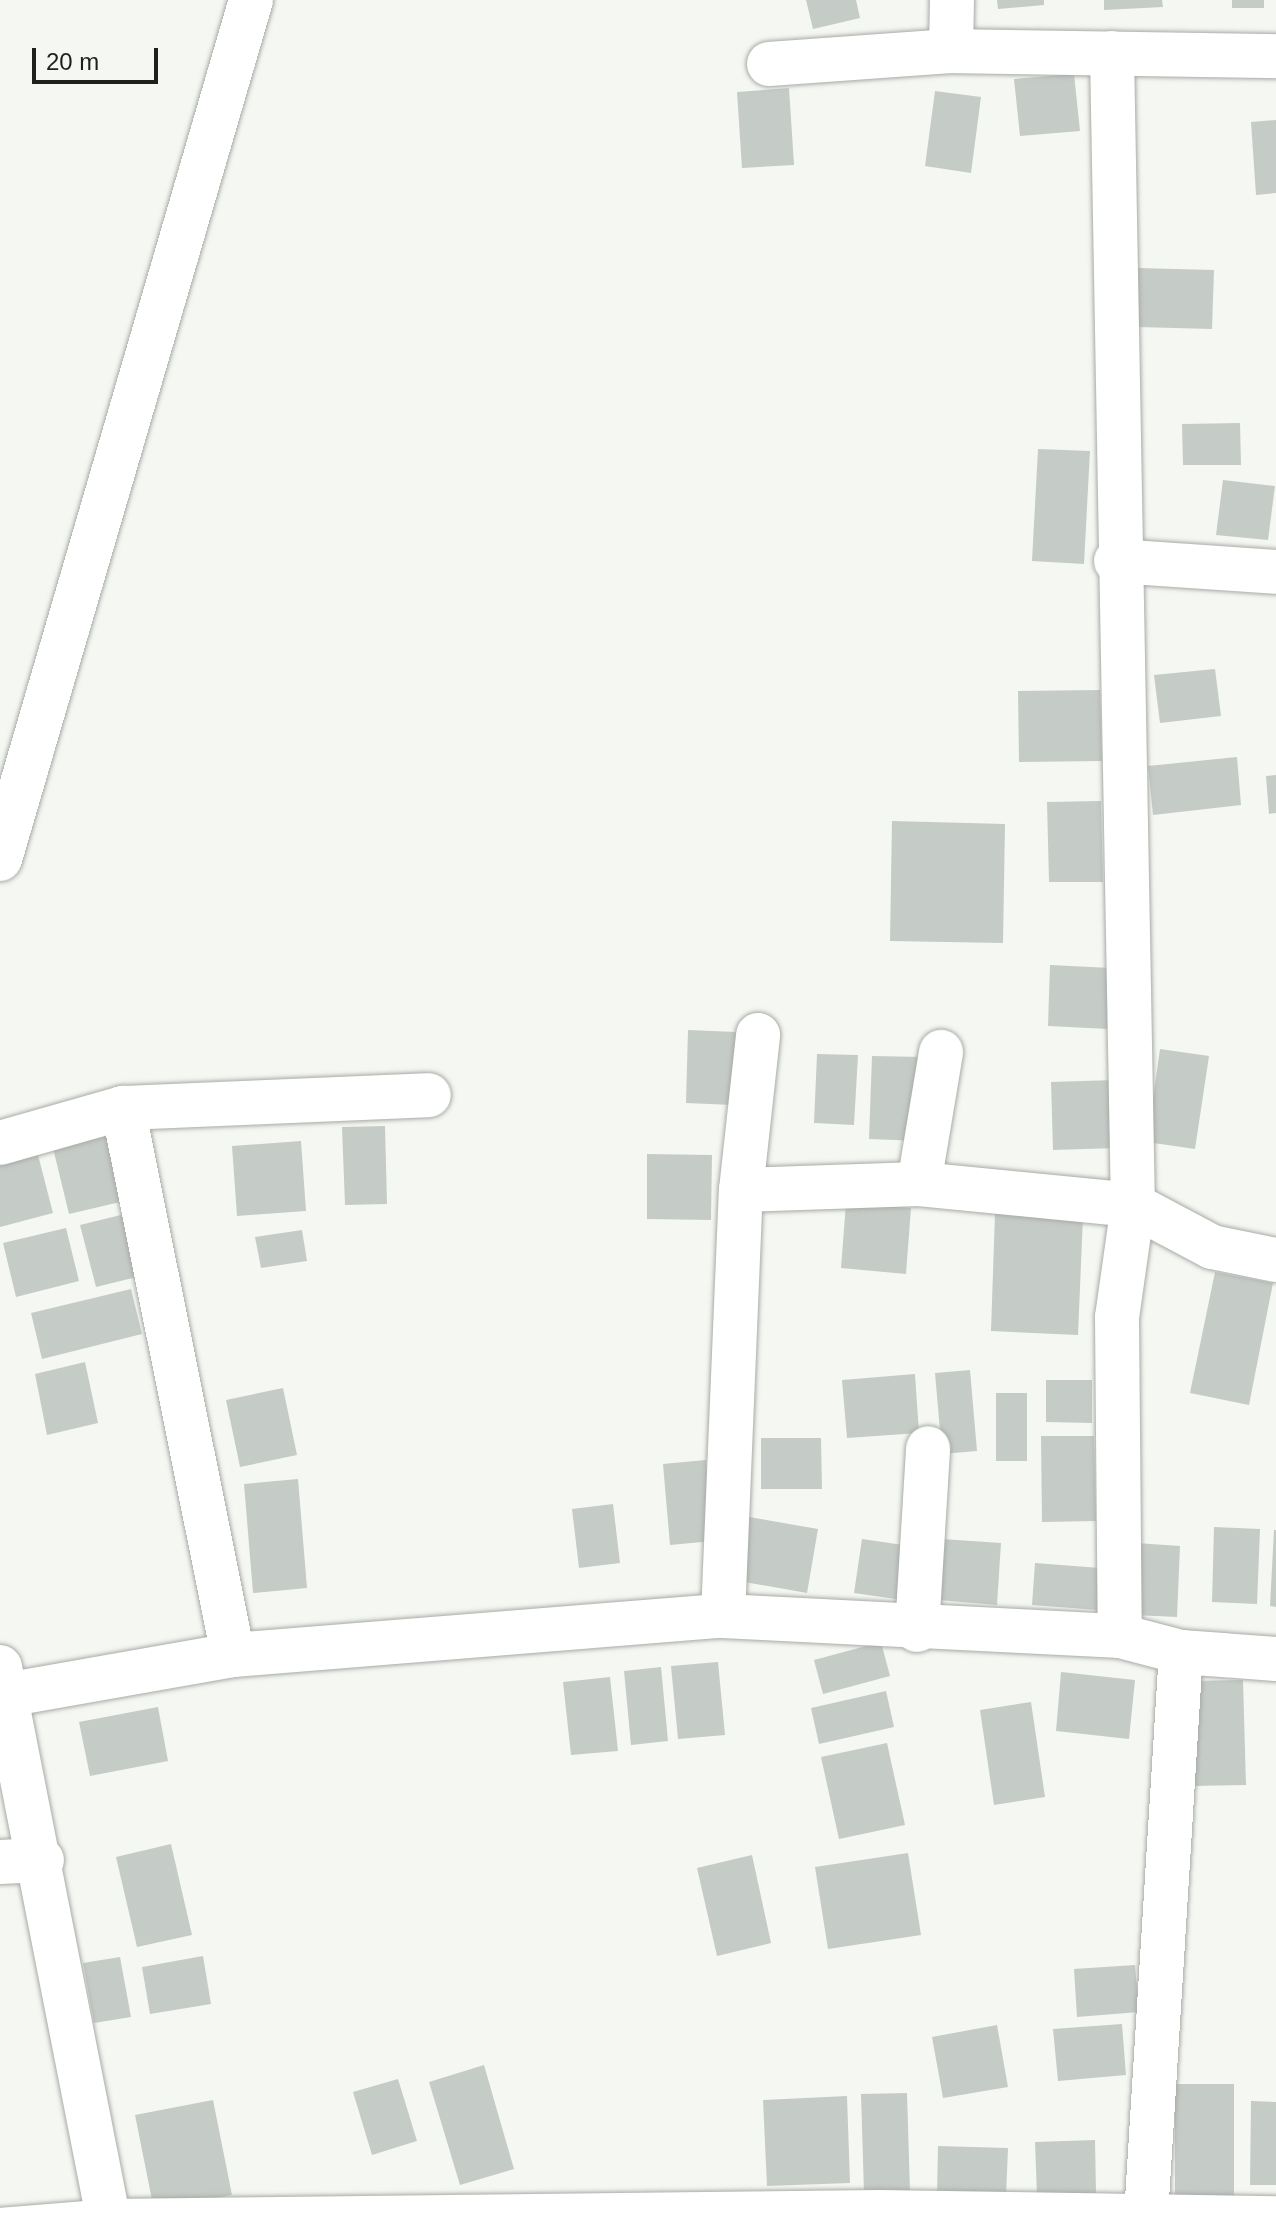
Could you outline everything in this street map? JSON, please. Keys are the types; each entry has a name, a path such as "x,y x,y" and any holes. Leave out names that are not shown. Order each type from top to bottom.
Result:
{"street":[{"path":"0,859 251,0"},
{"path":"951,51 952,0"},
{"path":"769,64 951,51 1276,56"},
{"path":"1112,53 1116,561 1133,1205 1117,1317 1120,1636"},
{"path":"1116,561 1276,572"},
{"path":"723,1616 741,1190 758,1035"},
{"path":"919,1184 941,1052"},
{"path":"0,1143 123,1108 429,1095"},
{"path":"123,1108 233,1655"},
{"path":"741,1190 919,1184 1133,1205 1212,1247 1276,1260"},
{"path":"917,1630 928,1448"},
{"path":"110,2226 21,1861 3,1681 233,1655 723,1616 917,1630 1120,1636 1181,1652 1276,1659"},
{"path":"1145,2224 1181,1652"},
{"path":"0,2230 110,2226 1145,2224 1276,2218"}],"building":[{"path":"806,0 856,0 860,18 813,29"},
{"path":"997,0 1044,0 1044,5 998,9"},
{"path":"1104,0 1162,0 1163,7 1104,10"},
{"path":"1232,0 1264,0 1264,8 1232,8"},
{"path":"1074,74 1080,131 1020,136 1014,79"},
{"path":"789,88 794,165 742,168 737,92"},
{"path":"935,91 981,97 971,173 925,166"},
{"path":"1276,120 1276,193 1256,195 1251,122"},
{"path":"1138,268 1214,270 1212,329 1137,327"},
{"path":"1240,423 1241,465 1183,465 1182,424"},
{"path":"1038,449 1090,451 1084,564 1032,561"},
{"path":"1223,480 1275,486 1268,540 1216,535"},
{"path":"1215,669 1221,716 1160,723 1154,675"},
{"path":"1100,690 1102,761 1019,762 1018,691"},
{"path":"1237,757 1241,805 1153,815 1148,766"},
{"path":"1276,775 1276,813 1269,814 1266,776"},
{"path":"1101,801 1103,882 1049,882 1047,802"},
{"path":"892,821 1005,824 1003,943 890,941"},
{"path":"1050,965 1111,968 1108,1029 1048,1026"},
{"path":"688,1030 736,1032 733,1105 686,1103"},
{"path":"1160,1049 1209,1056 1195,1149 1147,1142"},
{"path":"817,1054 858,1055 854,1125 814,1123"},
{"path":"872,1056 925,1057 922,1141 869,1139"},
{"path":"1115,1080 1117,1148 1053,1150 1051,1082"},
{"path":"385,1126 387,1204 345,1205 342,1127"},
{"path":"118,1134 133,1199 69,1214 53,1148"},
{"path":"301,1141 306,1211 237,1216 232,1146"},
{"path":"37,1151 53,1213 0,1227 0,1160"},
{"path":"647,1154 712,1155 711,1220 647,1219"},
{"path":"846,1203 911,1208 906,1274 841,1268"},
{"path":"129,1213 145,1275 96,1287 80,1225"},
{"path":"995,1213 1083,1216 1078,1335 991,1331"},
{"path":"66,1228 79,1281 16,1297 3,1243"},
{"path":"302,1230 307,1261 261,1268 255,1237"},
{"path":"1215,1272 1273,1283 1249,1405 1190,1393"},
{"path":"131,1289 142,1334 42,1359 31,1313"},
{"path":"85,1362 98,1423 47,1435 35,1374"},
{"path":"970,1370 977,1451 942,1454 935,1373"},
{"path":"915,1374 919,1433 847,1438 842,1380"},
{"path":"1046,1380 1092,1380 1092,1423 1046,1422"},
{"path":"283,1388 297,1455 240,1467 226,1400"},
{"path":"996,1393 1027,1393 1027,1461 996,1461"},
{"path":"1041,1436 1094,1436 1096,1521 1042,1522"},
{"path":"761,1438 821,1438 822,1489 761,1489"},
{"path":"706,1460 713,1541 670,1545 663,1464"},
{"path":"298,1479 307,1588 253,1593 244,1484"},
{"path":"613,1504 620,1563 579,1568 572,1509"},
{"path":"749,1517 818,1529 807,1593 739,1581"},
{"path":"1214,1527 1260,1529 1257,1604 1212,1602"},
{"path":"1276,1530 1276,1607 1270,1606"},
{"path":"862,1539 917,1547 910,1601 854,1593"},
{"path":"942,1539 1001,1543 997,1605 938,1600"},
{"path":"1136,1543 1180,1546 1177,1617 1134,1615"},
{"path":"1035,1563 1100,1568 1098,1610 1032,1605"},
{"path":"881,1642 890,1676 823,1694 814,1660"},
{"path":"718,1662 725,1735 678,1739 671,1666"},
{"path":"661,1667 668,1741 631,1745 624,1671"},
{"path":"1061,1672 1135,1680 1129,1739 1056,1731"},
{"path":"610,1677 618,1751 571,1755 563,1682"},
{"path":"1243,1680 1246,1785 1190,1786 1187,1681"},
{"path":"886,1691 894,1727 819,1744 811,1708"},
{"path":"1031,1702 1045,1797 994,1805 980,1710"},
{"path":"158,1707 168,1761 90,1776 79,1722"},
{"path":"887,1743 905,1825 839,1839 821,1757"},
{"path":"171,1844 192,1935 137,1947 116,1857"},
{"path":"908,1853 921,1935 828,1949 815,1867"},
{"path":"752,1855 771,1943 717,1956 697,1868"},
{"path":"203,1956 211,2004 150,2014 142,1967"},
{"path":"120,1957 131,2017 94,2023 83,1963"},
{"path":"1135,1965 1139,2012 1077,2017 1074,1969"},
{"path":"1122,2024 1126,2075 1058,2081 1053,2029"},
{"path":"997,2025 1008,2087 943,2098 932,2037"},
{"path":"484,2065 514,2169 460,2185 429,2082"},
{"path":"398,2079 417,2141 372,2155 353,2092"},
{"path":"1175,2084 1234,2084 1234,2198 1175,2197"},
{"path":"907,2093 910,2192 864,2193 861,2094"},
{"path":"847,2096 850,2183 767,2186 763,2100"},
{"path":"213,2100 232,2195 154,2210 135,2115"},
{"path":"1251,2101 1276,2102 1276,2185 1250,2185"},
{"path":"1095,2140 1096,2193 1037,2196 1035,2142"},
{"path":"938,2146 1008,2148 1006,2197 937,2195"}]}
